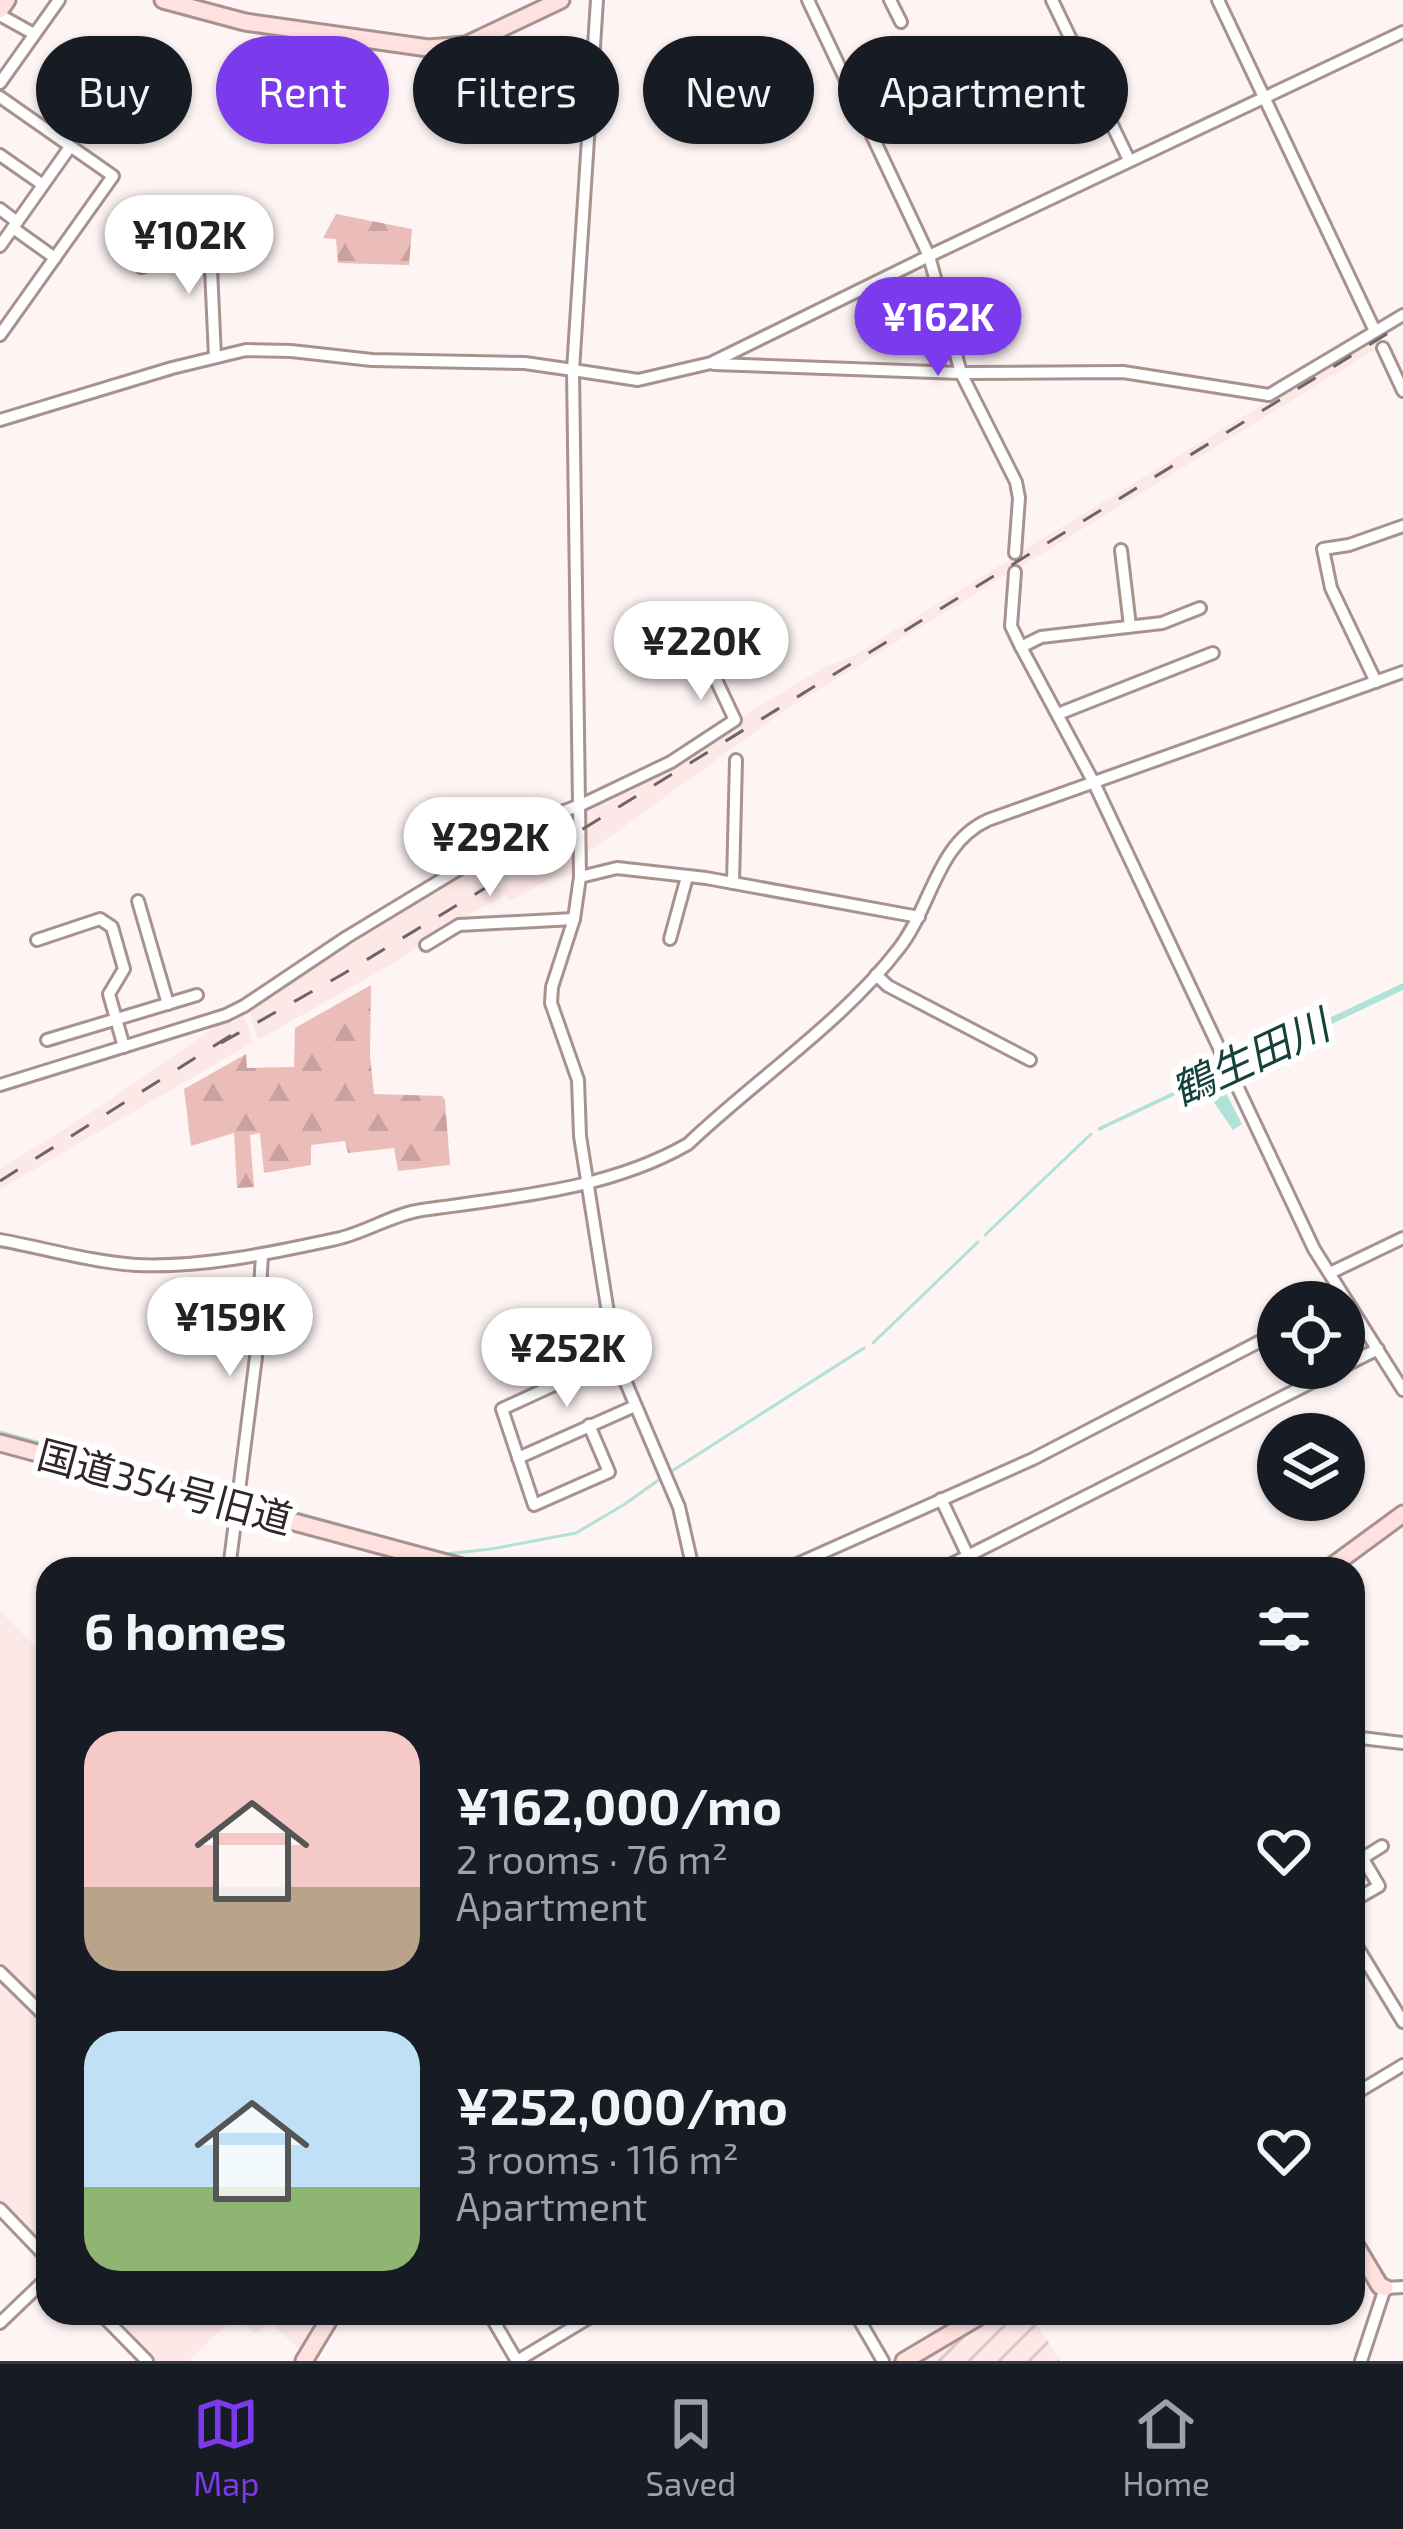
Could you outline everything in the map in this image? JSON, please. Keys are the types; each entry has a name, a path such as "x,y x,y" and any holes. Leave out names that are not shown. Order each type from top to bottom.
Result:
{"street":[{"path":"7,0 0,12 34,34"},
{"path":"0,83 59,0"},
{"path":"163,0 244,22 428,48 466,45 561,0"},
{"path":"597,0 573,370 580,877 574,919 550,1003 578,1079 586,1184 615,1358 679,1507 690,1557"},
{"path":"808,0 928,256 961,373 1016,482 1015,554"},
{"path":"890,0 901,22"},
{"path":"1052,0 1129,160"},
{"path":"1218,0 1375,332"},
{"path":"0,421 214,357 260,349 372,359 525,363 638,380 711,363 1403,32"},
{"path":"0,97 112,176 0,335"},
{"path":"0,246 70,147"},
{"path":"0,155 43,185"},
{"path":"0,209 55,258"},
{"path":"141,267 210,246 214,357"},
{"path":"711,363 961,373 1123,372 1269,395 1403,315"},
{"path":"1383,348 1403,391"},
{"path":"1376,682 1330,588 1323,549 1403,526"},
{"path":"1121,550 1130,626"},
{"path":"1015,572 1011,626 1094,783 1333,1281"},
{"path":"1021,647 1041,637 1162,623 1200,608"},
{"path":"1058,714 1213,653"},
{"path":"0,1085 244,1006 347,937 547,816 671,762 735,720 709,665"},
{"path":"0,1240 130,1264 262,1255 353,1235 417,1210 586,1184 674,1152 791,1055 876,975 920,917 944,862 970,829 1403,672"},
{"path":"733,883 736,760"},
{"path":"580,877 617,868 733,883 920,917"},
{"path":"670,939 687,877"},
{"path":"138,901 168,1004"},
{"path":"37,940 100,919 112,927 124,969 109,994 124,1047"},
{"path":"425,945 459,925 574,919"},
{"path":"876,975 888,986 1030,1060"},
{"path":"47,1040 197,995"},
{"path":"1330,1273 1403,1238"},
{"path":"231,1557 256,1358 262,1255"},
{"path":"1365,1332 1403,1390"},
{"path":"813,1557 1033,1459 1257,1343"},
{"path":"1365,1355 1378,1348"},
{"path":"590,1426 609,1472 534,1505 502,1409 615,1358"},
{"path":"941,1499 968,1556 1298,1389"},
{"path":"518,1458 635,1406"},
{"name":"国道354号旧道","path":"0,1443 425,1557"},
{"path":"1344,1557 1403,1514"},
{"path":"1365,1738 1403,1743"},
{"path":"1365,1857 1382,1846"},
{"path":"1365,1869 1379,1886 1365,1894"},
{"path":"1365,1959 1403,2021"},
{"path":"0,1972 36,2007"},
{"path":"1365,2088 1403,2065"},
{"path":"0,2210 36,2247"},
{"path":"1365,2261 1380,2286 1403,2287"},
{"path":"0,2323 36,2288"},
{"path":"1361,2361 1385,2288"},
{"path":"112,2325 147,2361"},
{"path":"304,2361 325,2325"},
{"path":"496,2325 517,2361 577,2325"},
{"path":"862,2325 883,2361"},
{"path":"904,2361 965,2325"}],"shaded area":[{"path":"1374,337 1379,347 1017,569 1019,553"},
{"path":"1009,560 1013,567 1009,573 784,711 582,857 581,807 628,790 627,785"},
{"path":"574,812 576,874 549,879 510,901 505,895 260,1039 256,1036 248,1007 541,822"},
{"path":"243,1016 252,1043 0,1189 0,1169 228,1018 232,1023"},
{"path":"0,1611 36,1647 36,2003 0,1968"},
{"path":"0,1976 36,2010 36,2241 0,2204"},
{"path":"119,2325 226,2325 188,2361 154,2361"},
{"path":"246,2325 268,2325 255,2334"},
{"path":"273,2325 317,2325 301,2351"},
{"path":"976,2325 1038,2325 1060,2361 916,2361"}],"green space":[{"path":"336,214 412,229 409,265 338,263 336,239 323,238"},
{"path":"371,985 374,1094 442,1096 450,1165 398,1171 394,1148 348,1153 345,1141 311,1145 311,1165 264,1173 260,1133 250,1135 254,1187 237,1188 234,1133 191,1146 184,1089 246,1054 247,1068 294,1067 295,1028"}],"water":[{"path":"1403,983 1403,990 1225,1075 1222,1085 1242,1124 1233,1130 1198,1087 1097,1128"}],"waterway":[{"name":"鶴生田川","path":"985,1235 1091,1134"},
{"name":"鶴生田川","path":"873,1343 978,1242"},
{"name":"鶴生田川","path":"672,1471 864,1348"},
{"name":"鶴生田川","path":"0,1432 234,1496"},
{"name":"鶴生田川","path":"244,1498 445,1554 576,1533 660,1479"}],"railway":[{"path":"221,1043 578,832 1403,324"},
{"path":"0,1181 233,1034"}]}
